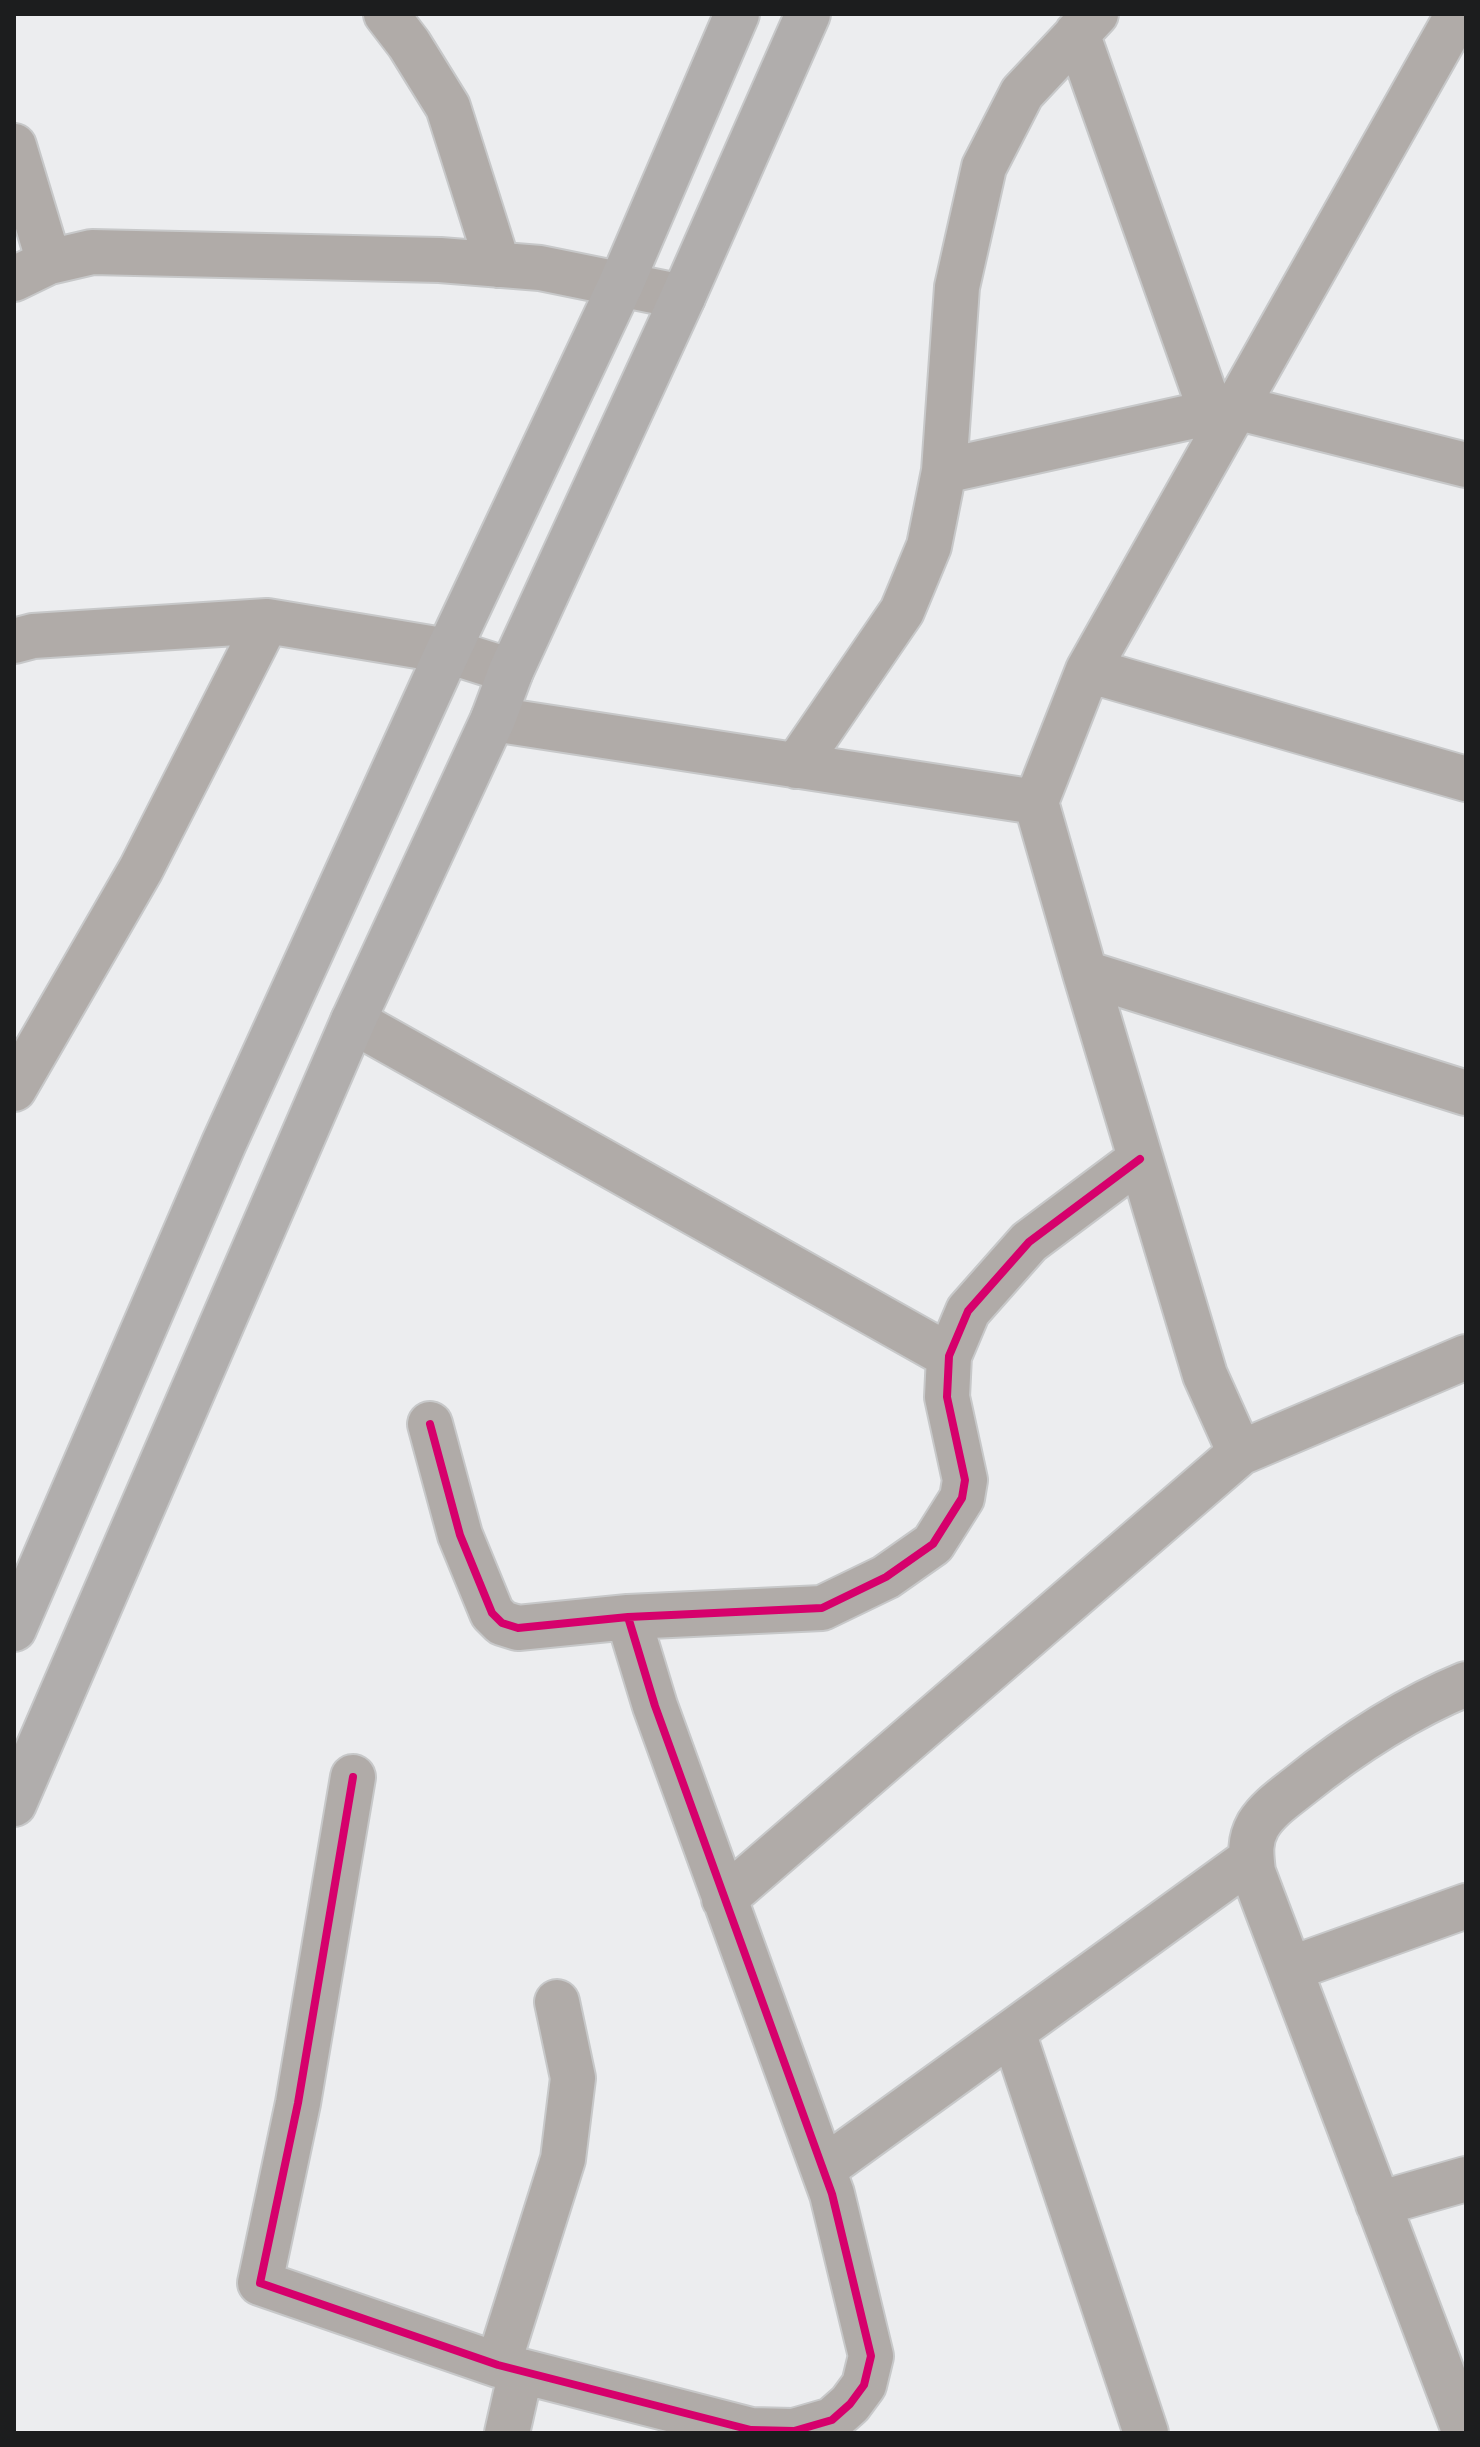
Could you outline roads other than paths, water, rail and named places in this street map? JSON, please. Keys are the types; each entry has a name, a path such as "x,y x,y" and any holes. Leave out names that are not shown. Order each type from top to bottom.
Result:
{"main road":[{"path":"14,1629 224,1143 448,651 621,284 737,14"},
{"path":"14,1804 353,1021 493,719 511,671 683,297 808,14"}],"street":[{"path":"386,14 409,44 448,107 498,265"},
{"path":"1240,1453 1205,1375 1036,802 1088,670 1223,409 1458,14"},
{"path":"796,766 902,611 929,546 944,471 957,287 984,167 1022,93 1087,23 1223,409"},
{"path":"14,146 31,270 92,252 440,260 540,268 683,297"},
{"path":"944,471 1223,409 1466,465"},
{"path":"14,1089 141,869 267,621"},
{"path":"14,641 33,636 267,621 448,651 511,671"},
{"path":"1088,670 1466,779"},
{"path":"493,719 1036,802"},
{"path":"1085,973 1466,1093"},
{"path":"353,1021 949,1356"},
{"path":"430,1424 460,1535 492,1613 502,1623 518,1628 628,1617 822,1608 886,1577 933,1544 962,1498 965,1480 947,1397 949,1356 968,1311 1029,1242 1140,1159"},
{"path":"724,1899 1240,1453 1466,1357"},
{"path":"353,1777 298,2103 260,2283 510,2368 751,2430 794,2431 832,2420 850,2404 864,2385 871,2356 832,2194 655,1706 628,1617"},
{"path":"1465,2433 1253,1872 1250,1844 1258,1824 1274,1806 1369,1734 1466,1684"},
{"path":"823,2169 1251,1859"},
{"path":"1290,1969 1466,1906"},
{"path":"507,2433 510,2368 563,2159 573,2078 557,2002"},
{"path":"1013,2032 1146,2433"},
{"path":"1378,2204 1466,2179"}]}
